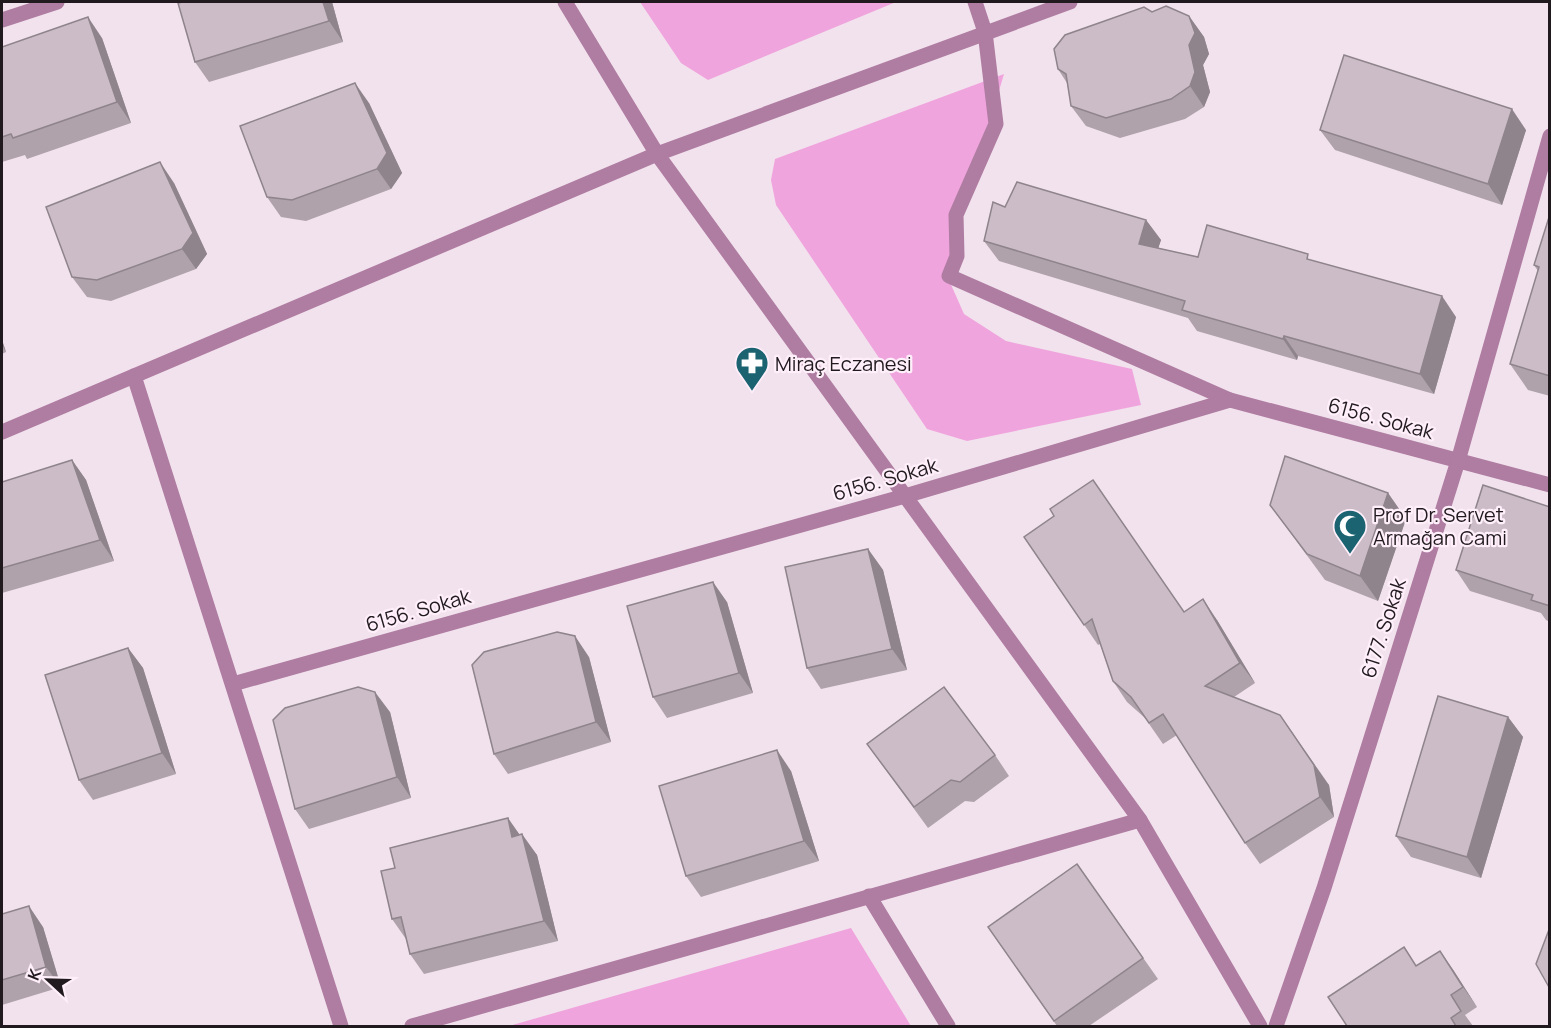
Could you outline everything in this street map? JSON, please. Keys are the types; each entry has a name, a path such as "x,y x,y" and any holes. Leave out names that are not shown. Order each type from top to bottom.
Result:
{"street":[{"path":"2,20 57,2"},
{"path":"565,2 657,154 1140,820 1260,1026"},
{"path":"975,2 985,32 996,124 956,215 957,256 949,276 1230,400"},
{"path":"2,432 657,154 1070,2"},
{"name":"6177. Sokak","path":"1276,1026 1324,888 1458,461 1550,136"},
{"path":"134,376 341,1026"},
{"name":"6156. Sokak","path":"233,684 904,496 1230,400 1550,485"},
{"path":"412,1026 1140,820"},
{"path":"869,896 948,1026"}],"shaded area":[{"path":"640,2 896,2 708,80 681,63"},
{"path":"1004,74 945,271 964,314 1006,341 1132,369 1141,405 967,441 927,429 776,205 771,180 775,159"},
{"path":"851,928 911,1026 509,1026"}],"building":[{"path":"323,2 329,21 195,62 178,3"},
{"path":"1166,6 1189,16 1195,33 1189,45 1195,72 1190,86 1171,99 1106,118 1071,106 1066,74 1058,69 1054,49 1065,35 1144,7 1152,12"},
{"path":"88,17 117,102 13,138 11,134 2,137 2,47"},
{"path":"1344,55 1512,109 1488,184 1320,130"},
{"path":"355,83 387,153 377,169 292,200 267,197 240,126"},
{"path":"160,162 193,233 182,249 97,280 72,277 46,207"},
{"path":"1017,182 1146,220 1139,244 1198,257 1207,225 1308,254 1307,259 1442,296 1420,374 1182,310 1185,301 984,241 993,202 1005,207"},
{"path":"1550,214 1550,376 1510,364 1539,267 1534,265"},
{"name":"Prof Dr. Servet Armağan Cami","path":"1285,456 1388,493 1360,576 1307,554 1270,505"},
{"path":"72,460 100,540 2,568 2,482"},
{"path":"1093,480 1184,612 1203,599 1240,663 1205,686 1280,715 1314,765 1320,797 1245,843 1163,714 1149,723 1131,697 1113,681 1092,619 1084,625 1024,537 1054,516 1050,509"},
{"path":"1483,485 1550,507 1550,606 1531,600 1533,595 1456,570"},
{"path":"868,549 892,649 807,668 785,567"},
{"path":"713,582 739,673 653,697 627,606"},
{"path":"557,632 575,636 596,722 494,754 472,665 484,652"},
{"path":"128,648 162,753 79,780 45,675"},
{"path":"358,687 375,692 397,777 295,809 273,720 285,708"},
{"path":"944,687 995,755 960,782 951,780 914,807 867,744"},
{"path":"1438,696 1508,717 1467,857 1396,836"},
{"path":"777,750 804,841 686,876 659,786"},
{"path":"508,818 512,837 522,834 544,921 410,954 401,917 392,919 381,871 395,868 390,848"},
{"path":"1077,864 1143,958 1054,1021 988,927"},
{"path":"29,906 46,967 2,980 2,914"},
{"path":"1550,927 1550,989 1536,964"},
{"path":"1404,947 1416,966 1440,951 1463,987 1451,995 1461,1011 1451,1018 1456,1026 1347,1026 1328,997"}],"place":[{"name":"Miraç Eczanesi","path":"752,392"},
{"name":"Prof Dr. Servet Armağan Cami","path":"1350,555"}]}
